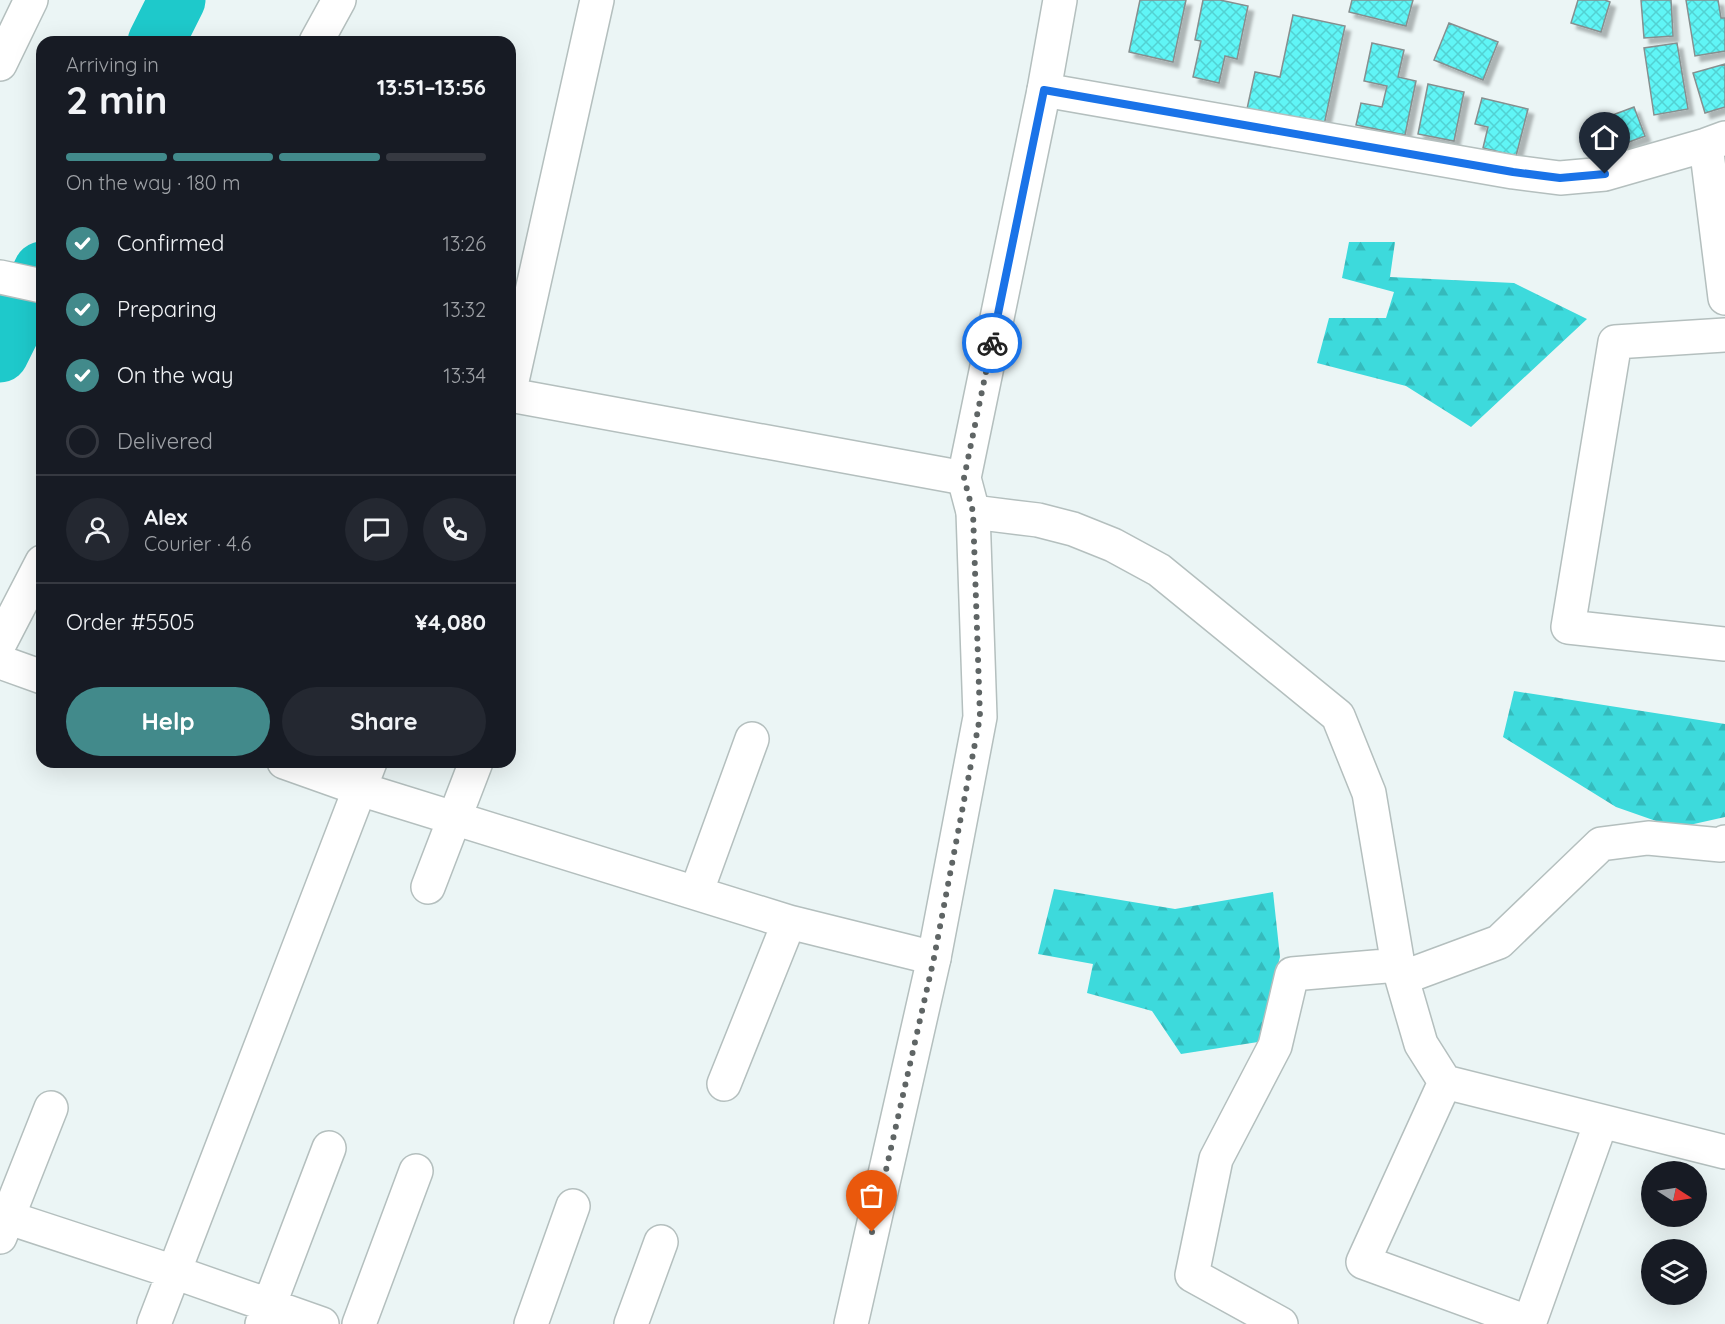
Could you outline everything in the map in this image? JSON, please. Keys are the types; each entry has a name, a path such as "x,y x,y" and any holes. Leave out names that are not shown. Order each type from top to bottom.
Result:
{"street":[{"path":"0,64 31,0"},
{"path":"319,36 339,0"},
{"path":"516,366 597,0"},
{"path":"851,1324 934,958 980,717 973,512 964,478 1044,90 1060,0"},
{"path":"1044,90 1501,170 1560,178 1605,174 1715,141 1725,298"},
{"path":"0,277 36,285"},
{"path":"1725,335 1615,342 1568,627 1725,644"},
{"path":"516,394 964,478"},
{"path":"973,512 1038,520 1073,529 1113,545 1159,570 1338,716 1369,793 1400,971 1421,1044 1444,1082 1725,1152"},
{"path":"0,643 36,574"},
{"path":"0,662 36,675"},
{"path":"696,893 753,739"},
{"path":"321,768 365,775 454,818 789,922 934,958"},
{"path":"428,887 474,768"},
{"path":"154,1324 365,775"},
{"path":"1281,1324 1192,1275 1216,1159 1275,1046 1292,975 1400,971 1499,942 1601,844 1648,838 1721,845 1725,842"},
{"path":"724,1084 789,922"},
{"path":"1444,1082 1362,1262 1530,1323 1601,1122"},
{"path":"51,1108 3,1223 174,1272 266,1315 322,1324"},
{"path":"266,1315 329,1148"},
{"path":"359,1324 416,1171"},
{"path":"531,1324 573,1206"},
{"path":"631,1324 661,1242"}],"green space":[{"path":"1349,242 1395,242 1390,277 1514,283 1587,319 1471,427 1406,386 1317,363 1329,318 1386,318 1394,292 1342,278"},
{"path":"1514,691 1725,724 1725,817 1676,828 1616,807 1503,737"},
{"path":"1054,889 1175,909 1273,892 1280,957 1258,1042 1181,1054 1152,1011 1087,993 1093,964 1038,954"}],"building":[{"path":"1140,0 1186,0 1173,62 1129,52"},
{"path":"1203,0 1220,0 1248,6 1237,59 1225,56 1219,83 1193,77 1201,41 1195,40"},
{"path":"1352,0 1413,0 1406,26 1349,12"},
{"path":"1578,0 1610,2 1601,32 1571,23"},
{"path":"1641,0 1671,0 1673,36 1644,38"},
{"path":"1686,0 1718,0 1721,18 1725,18 1725,51 1695,56"},
{"path":"1293,15 1345,26 1324,125 1247,109 1255,72 1280,77"},
{"path":"1449,23 1498,42 1483,80 1434,60"},
{"path":"1372,43 1404,50 1398,77 1416,81 1405,135 1356,125 1361,103 1382,107 1387,86 1364,81"},
{"path":"1677,43 1688,109 1654,115 1644,48"},
{"path":"1725,64 1725,107 1705,113 1693,73"},
{"path":"1428,84 1464,92 1454,141 1418,134"},
{"path":"1482,98 1528,109 1516,156 1483,148 1488,127 1475,124"},
{"path":"1634,107 1645,136 1605,151 1594,122"}],"waterway":[{"path":"159,36 177,0"},
{"path":"0,354 36,282"}],"way so far":[{"path":"872,1232 934,958 980,717 973,512 964,478 992,343"}],"route":[{"path":"992,343 1044,90 1513,172 1560,178 1605,174"}]}
